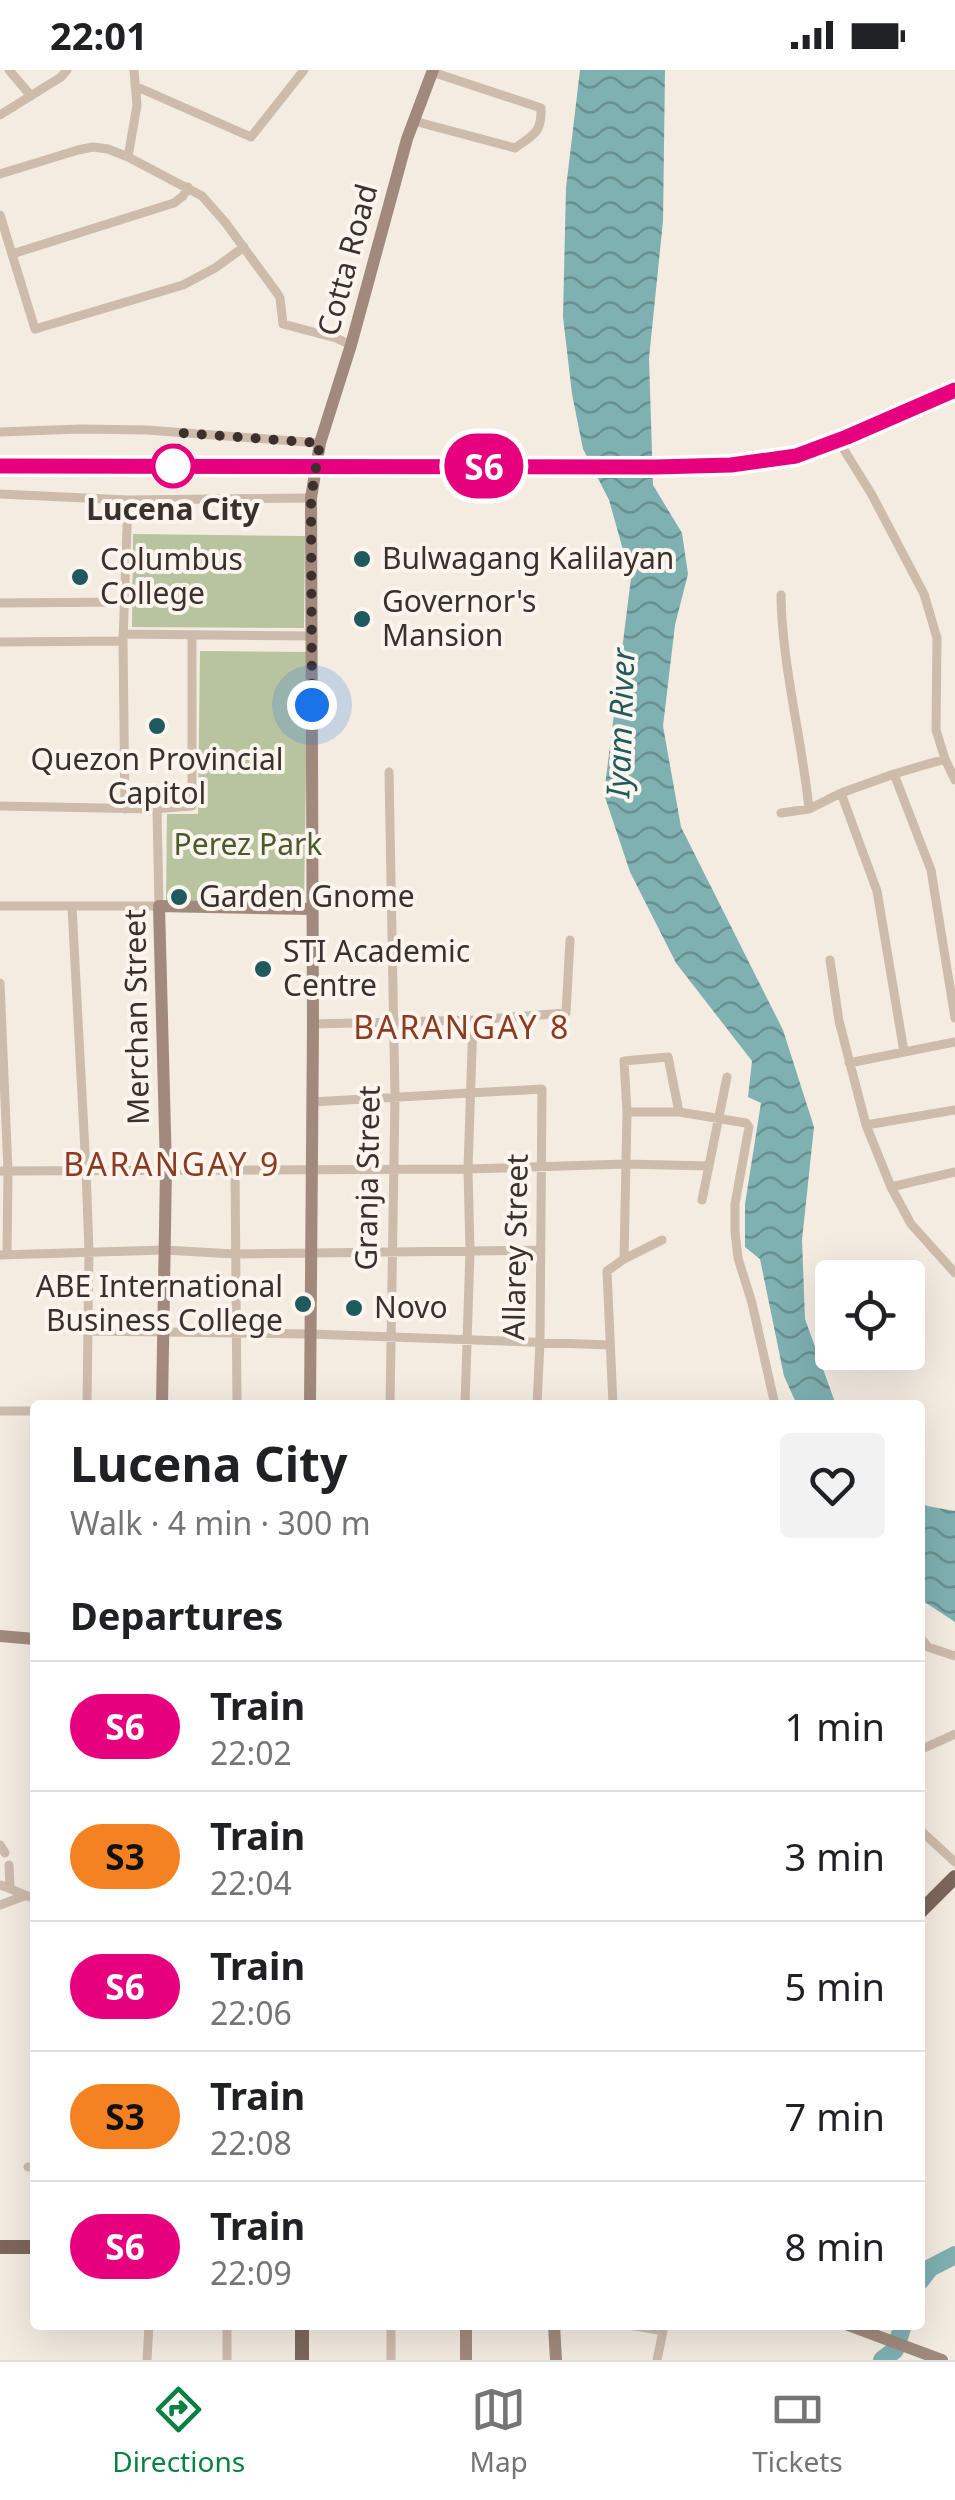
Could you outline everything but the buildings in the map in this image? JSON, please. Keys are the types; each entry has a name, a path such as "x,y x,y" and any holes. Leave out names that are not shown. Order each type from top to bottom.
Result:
{"main road":[{"name":"Cotta Road","path":"310,1400 311,498 320,443 414,120 433,71"},
{"path":"159,906 311,909"},
{"name":"Merchan Street","path":"159,906 166,1169 162,1400"},
{"path":"0,1636 30,1639"},
{"path":"925,1907 955,1877"},
{"path":"0,2247 30,2247"},
{"path":"302,2330 302,2360"},
{"path":"466,2330 466,2360"},
{"path":"554,2330 556,2360"},
{"path":"861,2330 942,2360"}],"street":[{"path":"9,70 31,96"},
{"path":"0,115 66,70"},
{"path":"128,157 137,105 134,70"},
{"path":"135,86 252,137 304,70"},
{"path":"414,120 515,148 538,132 541,108 433,71"},
{"path":"0,174 93,147 128,157 202,196 280,298 284,324 351,345"},
{"path":"12,254 174,202 184,196 188,187"},
{"path":"0,215 36,329 182,285 244,247"},
{"path":"0,432 147,430 320,443"},
{"path":"838,440 924,594 936,638 936,730 955,780"},
{"path":"0,494 128,500 311,498"},
{"path":"125,809 123,637 128,500"},
{"path":"781,595 781,627 809,809"},
{"path":"0,604 124,602"},
{"path":"0,642 192,635 313,636"},
{"path":"0,806 192,806 192,635"},
{"path":"780,813 809,809 841,793 945,759"},
{"name":"Granja Street","path":"388,772 394,1021 390,1400"},
{"path":"894,774 930,870 955,1018"},
{"path":"841,793 877,891 904,1052"},
{"name":"Merchan Street","path":"157,809 159,906"},
{"path":"0,906 159,906"},
{"path":"72,907 86,1170 88,1400"},
{"path":"313,1024 566,1013 570,940"},
{"path":"830,960 839,1021 866,1125 911,1224 955,1273"},
{"path":"0,983 4,1254 541,1250"},
{"path":"465,1400 474,1020"},
{"path":"849,1063 955,1042"},
{"path":"624,1260 624,1061 668,1057 679,1112"},
{"path":"702,1200 727,1076"},
{"name":"Allarey Street","path":"472,1093 542,1089 537,1400"},
{"path":"312,1102 472,1093"},
{"path":"866,1125 955,1110"},
{"path":"627,1112 679,1112 746,1122 749,1127 735,1204 735,1232 738,1258 775,1400"},
{"path":"4,1171 708,1166"},
{"path":"235,1169 237,1400"},
{"path":"891,1187 953,1174"},
{"path":"613,1400 606,1271 662,1240"},
{"path":"88,1330 610,1345"},
{"path":"0,1411 30,1410"},
{"path":"925,1643 955,1656"},
{"path":"925,1748 955,1734"},
{"path":"925,1835 955,1862"},
{"path":"9,1864 5,1886 30,1897"},
{"path":"0,1905 30,1897"},
{"path":"147,2360 148,2330"},
{"path":"227,2330 227,2360"},
{"path":"391,2330 391,2360"},
{"path":"656,2360 663,2331 658,2330"}],"green space":[{"path":"133,534 305,536 304,628 132,627"},
{"name":"Perez Park","path":"200,651 308,652 304,903 166,902 167,814 198,814"}],"water":[{"path":"580,70 665,70 663,221 649,358 653,485 682,533 688,574 675,625 663,726 681,827 783,1030 814,1127 802,1240 805,1319 815,1347 815,1370 823,1370 834,1400 795,1400 784,1376 760,1259 745,1247 745,1204 761,1103 748,1097 752,1061 676,963 630,872 604,794 631,578 609,500 583,449 563,317 566,188"},
{"path":"925,1505 955,1511 955,1622 925,1602"}],"waterway":[{"name":"Iyam River","path":"925,2274 955,2255"},
{"name":"Iyam River","path":"882,2360 895,2350 901,2330"},
{"name":"Iyam River","path":"895,2350 895,2360"}],"railway":[{"path":"0,466 743,464 816,450 955,390"}],"train":[{"name":"S6","path":"0,466 731,465 796,456 955,390"}],"place":[{"name":"Lucena City","path":"173,466"},
{"name":"Bulwagang Kalilayan","path":"362,559"},
{"name":"Columbus College","path":"80,577"},
{"name":"Governor's Mansion","path":"362,619"},
{"name":"Quezon Provincial Capitol","path":"157,726"},
{"name":"Garden Gnome","path":"179,897"},
{"name":"STI Academic Centre","path":"263,969"},
{"name":"ABE International Business College","path":"303,1304"},
{"name":"Novo","path":"354,1308"}],"district":[{"name":"BARANGAY 8","path":"462,1028"},
{"name":"BARANGAY 9","path":"172,1165"}],"route":[{"path":"173,466 182,433 320,443 311,498 312,705"}]}
